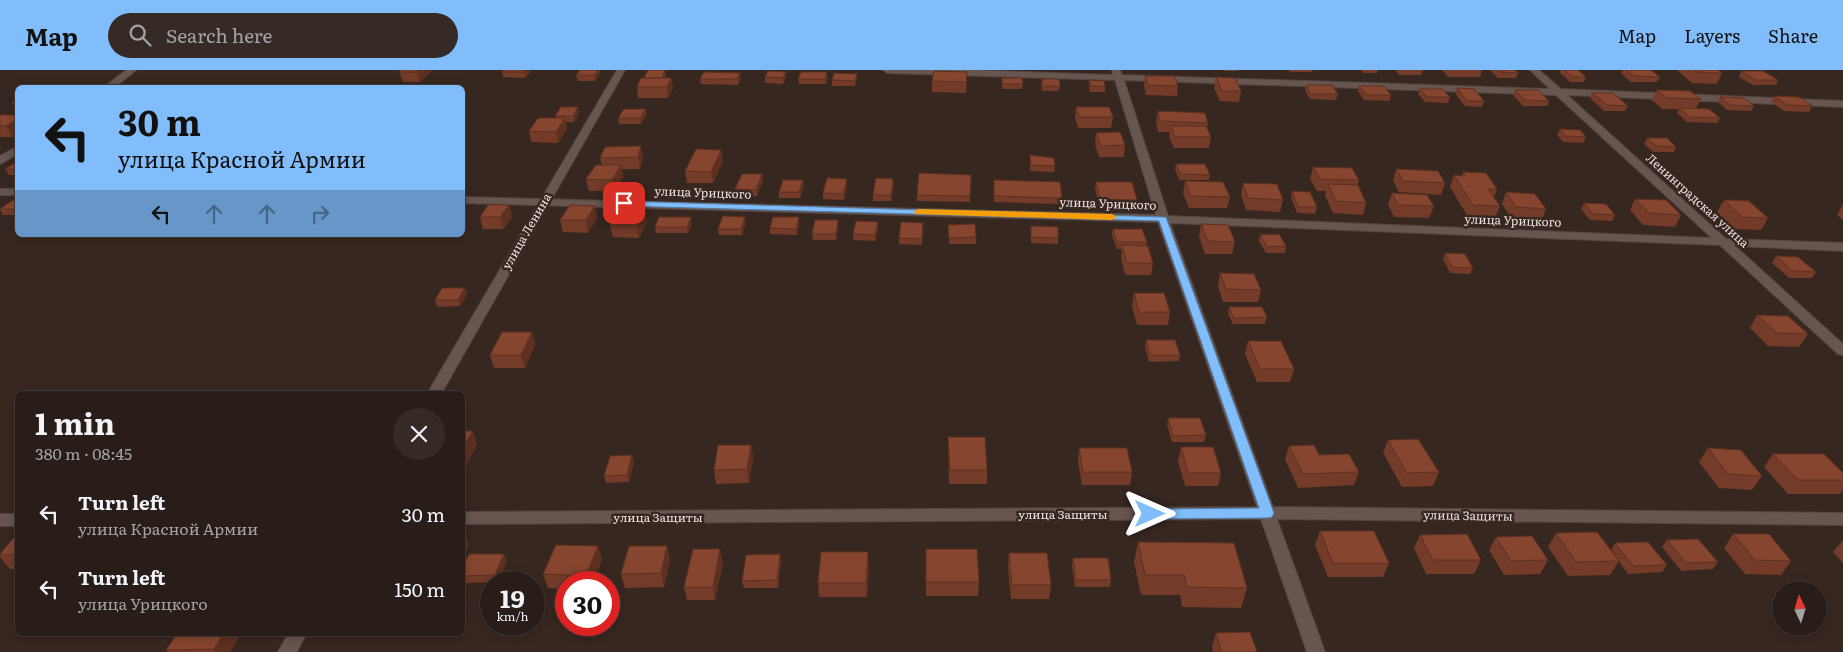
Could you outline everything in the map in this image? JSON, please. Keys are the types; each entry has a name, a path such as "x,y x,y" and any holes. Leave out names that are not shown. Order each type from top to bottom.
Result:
{"street":[{"path":"111,85 132,70"},
{"name":"улица Ленина","path":"436,391 621,70"},
{"path":"887,70 1118,74 1843,104"},
{"name":"Ленинградская улица","path":"1534,70 1843,350"},
{"path":"1118,74 1163,219 1316,652"},
{"path":"0,161 15,151"},
{"path":"0,192 15,192"},
{"name":"улица Урицкого","path":"465,200 1163,219 1843,246"},
{"name":"улица Защиты","path":"465,518 1268,513 1843,519"},
{"path":"0,520 15,520"},
{"path":"287,652 296,636"}],"building":[{"path":"401,70 419,70 417,72 399,72"},
{"path":"503,70 526,70 524,72 502,72"},
{"path":"580,70 598,70 594,75 576,75"},
{"path":"648,70 665,70 662,78 644,78"},
{"path":"1497,70 1515,70 1518,73 1500,72"},
{"path":"1565,70 1578,70 1586,77 1572,77"},
{"path":"1626,70 1651,70 1660,77 1634,76"},
{"path":"1694,70 1718,70 1722,73 1697,72"},
{"path":"768,71 786,72 783,78 765,77"},
{"path":"934,71 967,72 966,82 932,81"},
{"path":"1741,71 1763,71 1778,80 1756,80"},
{"path":"704,72 740,73 737,79 700,79"},
{"path":"801,72 827,72 825,79 798,79"},
{"path":"834,73 857,74 855,81 832,80"},
{"path":"1145,76 1175,76 1178,86 1148,85"},
{"path":"1216,77 1235,78 1241,91 1222,91"},
{"path":"641,78 671,78 667,87 637,87"},
{"path":"1002,78 1022,78 1023,84 1002,84"},
{"path":"1042,79 1059,79 1060,86 1043,86"},
{"path":"1089,80 1104,81 1105,86 1091,86"},
{"path":"1306,85 1332,85 1338,94 1311,94"},
{"path":"1359,86 1384,86 1391,95 1366,95"},
{"path":"1457,88 1474,89 1484,101 1467,101"},
{"path":"1420,89 1442,89 1450,97 1427,97"},
{"path":"1515,90 1538,90 1549,101 1525,100"},
{"path":"1657,90 1690,91 1701,99 1667,98"},
{"path":"1592,93 1613,93 1628,106 1607,105"},
{"path":"1774,96 1799,97 1812,106 1787,105"},
{"path":"1720,97 1744,98 1754,106 1730,105"},
{"path":"561,107 578,107 573,116 555,116"},
{"path":"1076,107 1109,107 1113,117 1079,117"},
{"path":"1679,108 1709,109 1720,118 1690,117"},
{"path":"624,109 646,109 640,118 618,118"},
{"path":"1158,111 1205,113 1208,123 1160,121"},
{"path":"0,115 15,115 15,120 6,126 0,126"},
{"path":"538,118 565,118 556,132 529,131"},
{"path":"1171,126 1206,126 1211,137 1175,137"},
{"path":"1560,129 1580,130 1586,137 1565,136"},
{"path":"1120,132 1125,145 1101,146 1096,133"},
{"path":"1647,138 1667,138 1676,147 1656,146"},
{"path":"641,146 638,157 600,158 605,147"},
{"path":"696,149 721,150 711,172 685,171"},
{"path":"1030,155 1054,158 1055,166 1031,165"},
{"path":"15,163 15,169 5,169"},
{"path":"1176,164 1205,164 1210,175 1180,174"},
{"path":"596,165 621,165 612,180 586,179"},
{"path":"1313,167 1352,168 1359,180 1320,179"},
{"path":"1396,169 1438,171 1445,183 1403,181"},
{"path":"1463,172 1486,173 1497,189 1488,189 1500,206 1473,205 1454,175 1465,176"},
{"path":"919,173 971,175 970,196 917,195"},
{"path":"742,174 762,174 756,190 735,189"},
{"path":"827,178 847,179 843,194 823,193"},
{"path":"876,178 893,179 891,195 873,195"},
{"path":"783,180 803,180 799,192 779,192"},
{"path":"994,180 1060,182 1062,198 994,196"},
{"path":"1185,181 1223,182 1230,197 1191,196"},
{"path":"1096,182 1132,182 1137,200 1100,199"},
{"path":"1243,183 1277,184 1283,200 1248,198"},
{"path":"1328,184 1358,185 1366,203 1336,201"},
{"path":"1292,191 1310,192 1317,207 1298,207"},
{"path":"1506,192 1535,194 1546,209 1516,207"},
{"path":"1392,193 1427,195 1434,206 1398,205"},
{"path":"1635,199 1666,200 1681,215 1649,213"},
{"path":"13,200 15,200 15,209 0,209"},
{"path":"1724,200 1749,201 1768,218 1742,217"},
{"path":"1584,203 1606,204 1615,215 1593,214"},
{"path":"488,205 509,205 500,217 480,217"},
{"path":"570,205 595,206 586,220 560,220"},
{"path":"620,209 645,210 636,225 610,225"},
{"path":"723,216 745,217 741,229 718,229"},
{"path":"659,217 691,217 687,227 655,227"},
{"path":"773,217 799,217 796,229 770,228"},
{"path":"815,220 838,220 836,234 812,234"},
{"path":"856,221 878,222 875,235 853,234"},
{"path":"901,222 923,223 922,239 899,238"},
{"path":"975,224 976,237 949,238 948,225"},
{"path":"1201,224 1228,225 1235,242 1208,241"},
{"path":"1031,226 1058,227 1058,238 1031,237"},
{"path":"1113,229 1142,229 1147,242 1117,242"},
{"path":"1279,234 1286,246 1267,247 1260,235"},
{"path":"1122,245 1148,246 1153,263 1127,263"},
{"path":"1445,253 1465,254 1473,268 1452,267"},
{"path":"1776,256 1798,257 1816,272 1793,271"},
{"path":"1220,273 1254,274 1261,290 1226,289"},
{"path":"442,288 465,288 458,300 435,300"},
{"path":"1134,293 1164,293 1170,312 1139,312"},
{"path":"1229,307 1262,307 1267,317 1234,318"},
{"path":"1757,315 1788,316 1808,334 1777,333"},
{"path":"502,332 532,332 521,355 490,355"},
{"path":"1146,340 1175,340 1180,355 1150,355"},
{"path":"1248,341 1281,341 1294,369 1260,369"},
{"path":"1168,418 1200,418 1206,435 1173,436"},
{"path":"465,431 473,431 465,445"},
{"path":"948,437 985,437 987,470 950,470"},
{"path":"1418,439 1439,472 1407,473 1388,440"},
{"path":"718,445 751,445 747,469 714,470"},
{"path":"1314,445 1319,455 1349,454 1359,472 1303,474 1289,446"},
{"path":"1181,447 1213,447 1221,473 1188,473"},
{"path":"1079,448 1127,448 1132,472 1083,472"},
{"path":"1708,448 1741,450 1762,476 1728,474"},
{"path":"1773,454 1824,454 1843,473 1843,480 1798,480"},
{"path":"632,455 627,475 604,476 610,456"},
{"path":"1320,531 1374,531 1389,563 1333,563"},
{"path":"1597,532 1619,561 1576,562 1556,533"},
{"path":"1467,534 1481,560 1433,560 1420,535"},
{"path":"1733,534 1769,534 1791,561 1755,560"},
{"path":"15,536 15,554 0,554"},
{"path":"1532,536 1548,560 1511,561 1496,537"},
{"path":"1698,539 1718,562 1686,563 1667,540"},
{"path":"1138,542 1234,543 1247,588 1187,587 1184,575 1145,575"},
{"path":"1648,542 1667,565 1633,566 1615,543"},
{"path":"556,545 598,546 588,571 555,571 555,575 545,574 544,571"},
{"path":"629,546 667,546 661,573 621,574"},
{"path":"693,549 720,549 713,587 684,587"},
{"path":"926,549 977,549 979,582 926,582"},
{"path":"821,552 868,552 866,583 818,583"},
{"path":"1009,553 1047,553 1051,585 1012,585"},
{"path":"469,554 504,554 497,571 480,571 480,575 465,576 465,562"},
{"path":"780,554 777,580 742,581 746,555"},
{"path":"1073,558 1108,558 1111,580 1076,580"},
{"path":"1250,632 1257,652 1222,652 1216,633"},
{"path":"176,636 222,636 214,649 166,650"}],"slow traffic":[{"path":"918,212 1112,217"}],"route":[{"path":"624,203 1163,219 1268,513 1150,514"}]}
